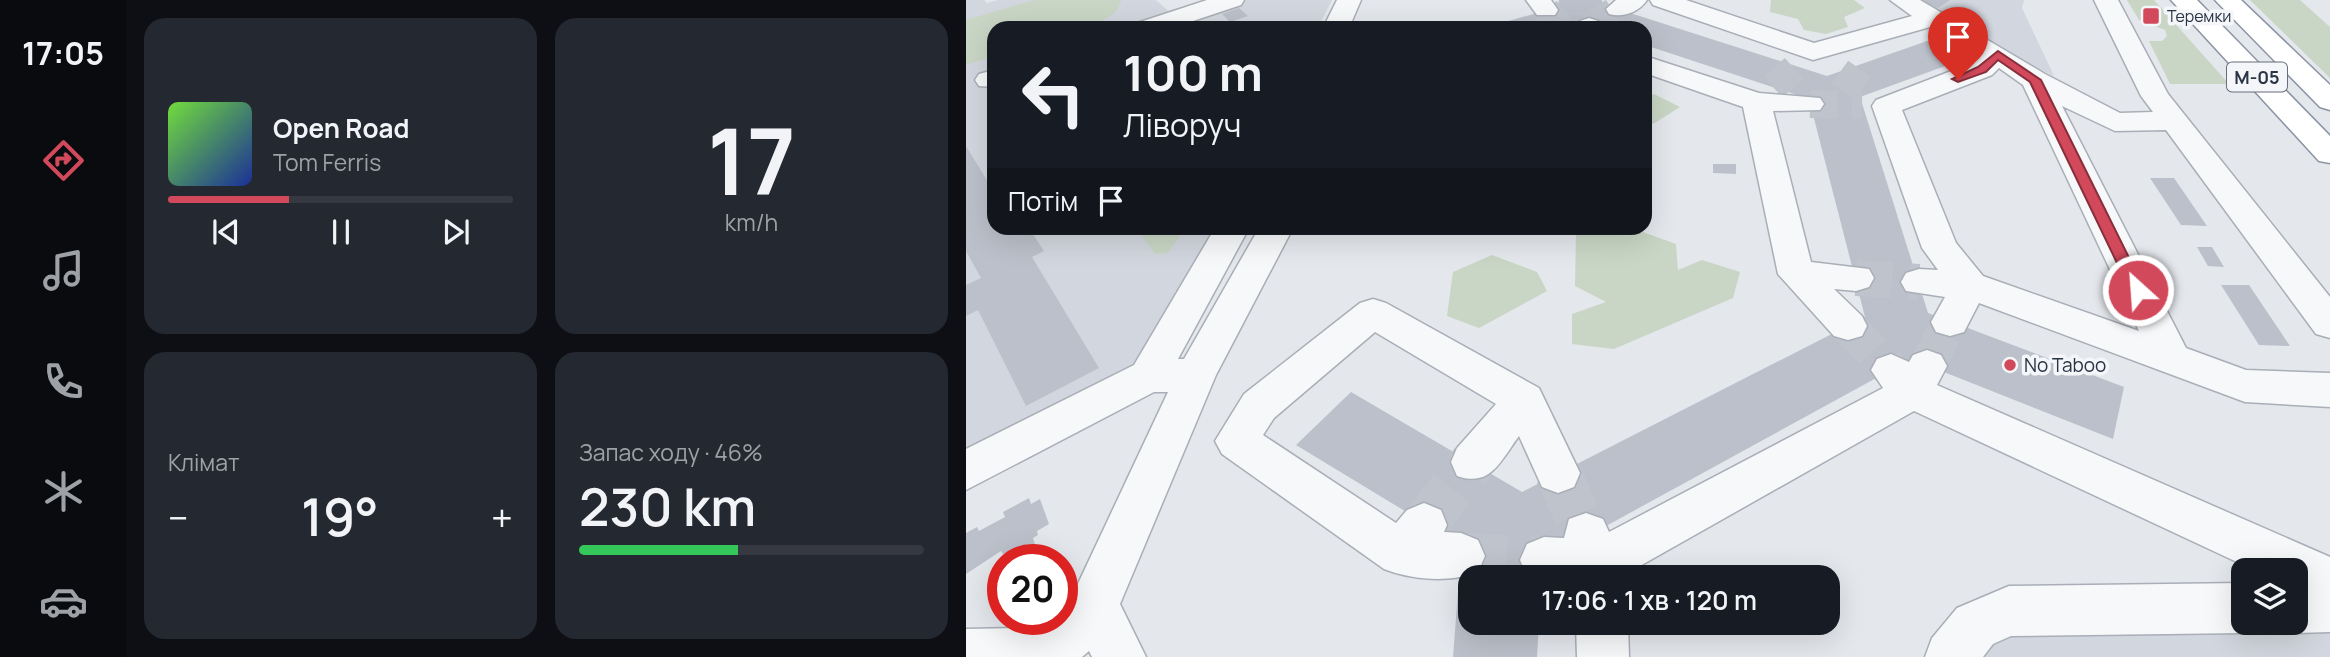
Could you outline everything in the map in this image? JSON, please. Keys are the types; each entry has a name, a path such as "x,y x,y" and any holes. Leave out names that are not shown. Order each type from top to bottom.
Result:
{"highway":[{"name":"М-05","path":"2183,0 2330,154"},
{"name":"М-05","path":"2227,0 2330,101"}],"street":[{"path":"1158,21 1181,7 1232,0"},
{"path":"1339,21 1349,0"},
{"path":"1662,0 1840,72"},
{"path":"1902,0 1998,55 2035,80 2115,122 2176,121"},
{"path":"2106,0 2155,96 2330,324"},
{"path":"1805,59 1931,18"},
{"path":"1970,285 1941,248 1873,102 1982,69 1998,55"},
{"path":"1652,66 1810,104"},
{"path":"2035,80 2172,360"},
{"path":"1764,94 1796,274 1848,326"},
{"path":"1148,376 1228,235"},
{"path":"966,654 1021,655 1039,652 1060,644 1076,631 1094,606 1196,375 1272,235"},
{"path":"1796,274 1856,278"},
{"path":"1919,282 1970,285 2245,386 2330,390"},
{"path":"1951,322 1970,285"},
{"path":"1461,556 1412,539 1237,441 1259,406 1373,313 1524,400 1558,473"},
{"path":"966,471 1148,376 1196,375"},
{"path":"1544,560 1595,558 1910,376 2330,581"},
{"path":"1474,462 1524,400"},
{"path":"1094,606 1120,657"},
{"path":"2308,608 2330,607"},
{"path":"1951,657 1975,626 2009,611 2231,608"},
{"path":"1602,635 1603,657"}],"shaded area":[{"path":"966,0 984,0 987,3 998,0 1156,0 1175,17 1227,0 1332,0 1322,21 987,21 987,235 1210,235 1144,361 966,455"},
{"path":"1888,0 2024,0 2022,8 2054,76"},
{"path":"2330,591 2330,657 1927,657 1984,601 2231,622 2231,635 2308,635 2308,612"}],"green space":[{"path":"1034,0 1121,0 1115,12 1099,21 987,21 987,58 966,65 966,20"},
{"path":"1771,0 1854,0 1865,8 1844,17 1848,27 1826,34 1804,30 1798,19 1770,12"},
{"path":"2127,0 2154,0 2229,84 2170,84 2149,41 2162,41 2167,36 2165,30 2139,20"},
{"path":"2250,0 2300,0 2330,27 2330,78"},
{"path":"1654,94 1680,107 1653,124"},
{"path":"1141,235 1180,235 1168,253 1155,254"},
{"path":"1576,235 1651,235 1676,244 1678,270 1702,260 1740,272 1733,298 1614,349 1572,344 1572,314 1606,302 1575,286"},
{"path":"1492,255 1537,272 1547,291 1479,328 1447,316 1453,272"}],"building":[{"path":"1559,0 1602,0 1602,4 1827,76 1927,41 1959,61 1860,97 1928,313 2124,387 2113,439 1911,359 1544,560 1544,565 1460,565 1461,553 1413,516 1296,445 1351,392 1522,492 1865,317 1809,99 1652,47 1652,21 1509,21 1558,7"},
{"path":"1917,0 1950,0 1938,8"},
{"path":"1239,8 1248,16 1229,21 1222,14"},
{"path":"966,146 987,180 987,235 1034,235 1044,251 1032,257 1099,368 1026,406 978,310 966,316 966,285 981,278 966,251"},
{"path":"1713,164 1736,164 1736,174 1713,173"},
{"path":"2150,178 2174,178 2207,226 2181,225"},
{"path":"2197,247 2212,247 2224,267 2208,266"},
{"path":"2221,285 2249,285 2290,346 2259,345"},
{"path":"1029,498 1031,504 1040,499 1049,524 1037,531 1038,535 1033,538 1035,544 987,544 987,560 966,574 966,533 977,527 979,531 1005,517 1003,512"},
{"path":"1458,592 1458,635 1538,635 1537,657 1453,657"}],"tunnel":[{"path":"1598,21 1618,9"},
{"path":"1546,10 1555,21"},
{"path":"1773,87 1797,66"},
{"path":"1840,72 1869,93"},
{"path":"1810,104 1862,105"},
{"path":"1856,278 1919,282"},
{"path":"1927,366 1950,322"},
{"path":"1848,326 1891,370"},
{"path":"1424,525 1473,462"},
{"path":"1558,473 1586,535"},
{"path":"1461,556 1544,560"}],"place":[{"name":"Теремки","path":"2151,16"},
{"name":"No Taboo","path":"2010,365"}],"route":[{"path":"1958,79 1982,69 1998,55 2035,80 2138,290"}]}
